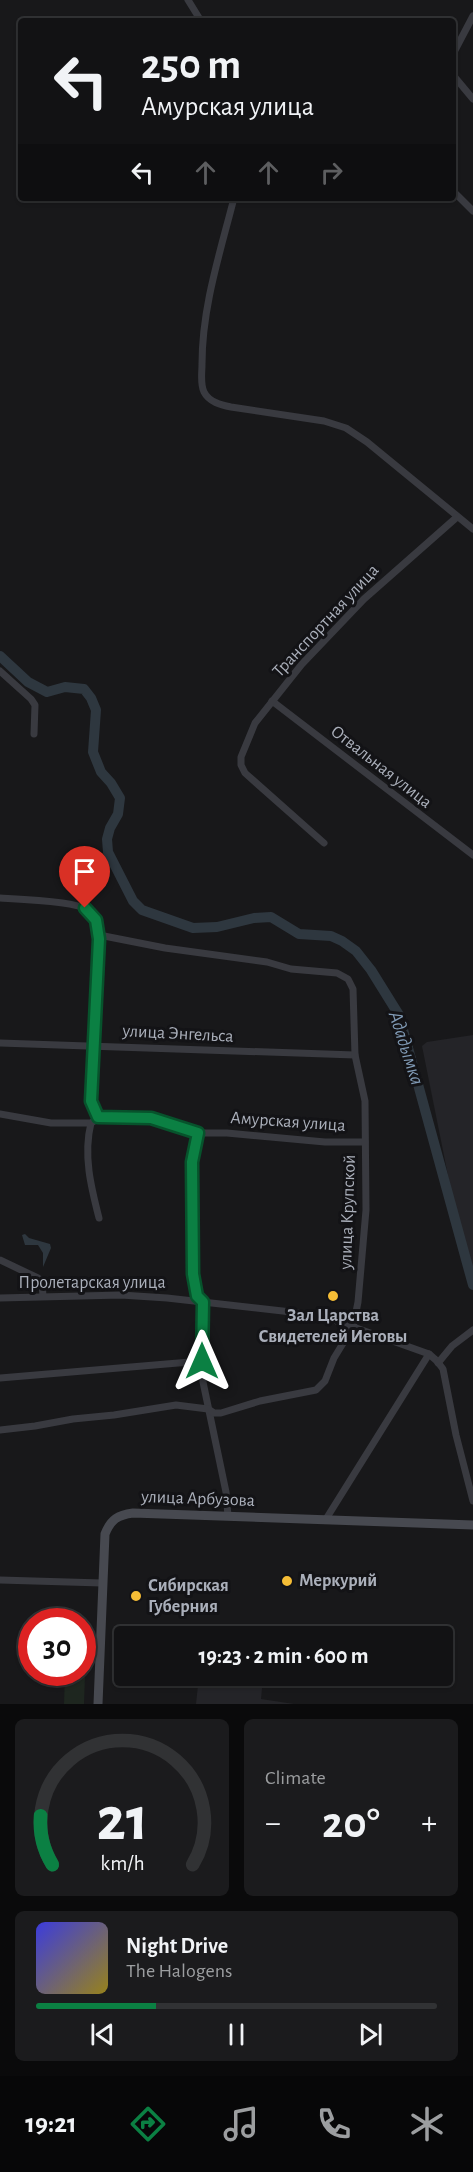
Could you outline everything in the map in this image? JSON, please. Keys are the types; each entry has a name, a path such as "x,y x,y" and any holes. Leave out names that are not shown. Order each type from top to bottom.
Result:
{"street":[{"path":"188,0 199,18"},
{"path":"456,48 473,16"},
{"path":"456,79 473,99"},
{"path":"456,194 473,211"},
{"path":"233,201 211,282 206,314 202,348 204,392 210,400 231,407 324,421 346,428 367,442 473,529"},
{"name":"Транспортная улица","path":"324,843 245,773 241,765 241,758 255,723 302,664 364,599 457,517"},
{"path":"0,671 35,705 34,734"},
{"name":"Отвальная улица","path":"272,701 473,855"},
{"path":"0,898 85,908 96,920 99,935 91,1101 98,1117 91,1123 51,1123 0,1114"},
{"name":"улица Крупской","path":"0,1430 176,1405 208,1408 214,1413 221,1413 260,1401 316,1390 325,1381 334,1358 354,1327 366,1210 365,1101 355,1055 353,989 348,979 337,973 291,969 267,962 165,948 99,935"},
{"name":"улица Энгельса","path":"0,1043 355,1055"},
{"name":"Амурская улица","path":"98,1117 151,1118 198,1133 226,1133 325,1142 365,1142"},
{"path":"91,1123 88,1148 89,1172 99,1218"},
{"path":"198,1133 192,1162 193,1274 197,1296 203,1302 203,1383 226,1492 228,1516"},
{"path":"0,1260 38,1278 42,1283 43,1296"},
{"name":"Пролетарская улица","path":"0,1298 121,1295 309,1314 354,1327 429,1354"},
{"path":"438,1363 452,1346 473,1330"},
{"path":"326,1519 429,1354 443,1369 456,1435 473,1501"},
{"path":"0,1378 202,1361"},
{"name":"улица Арбузова","path":"98,1704 105,1534 110,1521 121,1515 134,1513 326,1519 473,1526"},
{"path":"0,1580 102,1583"}],"shaded area":[{"path":"473,1035 473,1280 464,1255 422,1046 427,1042"},
{"path":"25,1234 29,1238 50,1244 51,1248 43,1267 43,1253 38,1245 25,1245 22,1235"},
{"path":"65,1686 85,1686 84,1704 64,1704"},
{"path":"198,1686 262,1686 261,1699 294,1704 196,1704"}],"waterway":[{"name":"Ададымка","path":"0,656 28,682 47,692 65,687 84,689 91,698 96,710 93,752 101,772 120,798 118,814 107,839 108,852 133,901 142,910 193,928 217,927 254,918 271,917 299,934 331,936 342,941 356,951 371,970 399,1015 473,1285"}],"place":[{"name":"Зал Царства Свидетелей Иеговы","path":"333,1296"},
{"name":"Меркурий","path":"287,1581"},
{"name":"Сибирская Губерния","path":"136,1596"}],"route":[{"path":"85,908 96,920 99,939 91,1075 91,1101 98,1117 151,1118 198,1133 192,1162 192,1227 193,1274 197,1296 203,1302 202,1361"}]}
